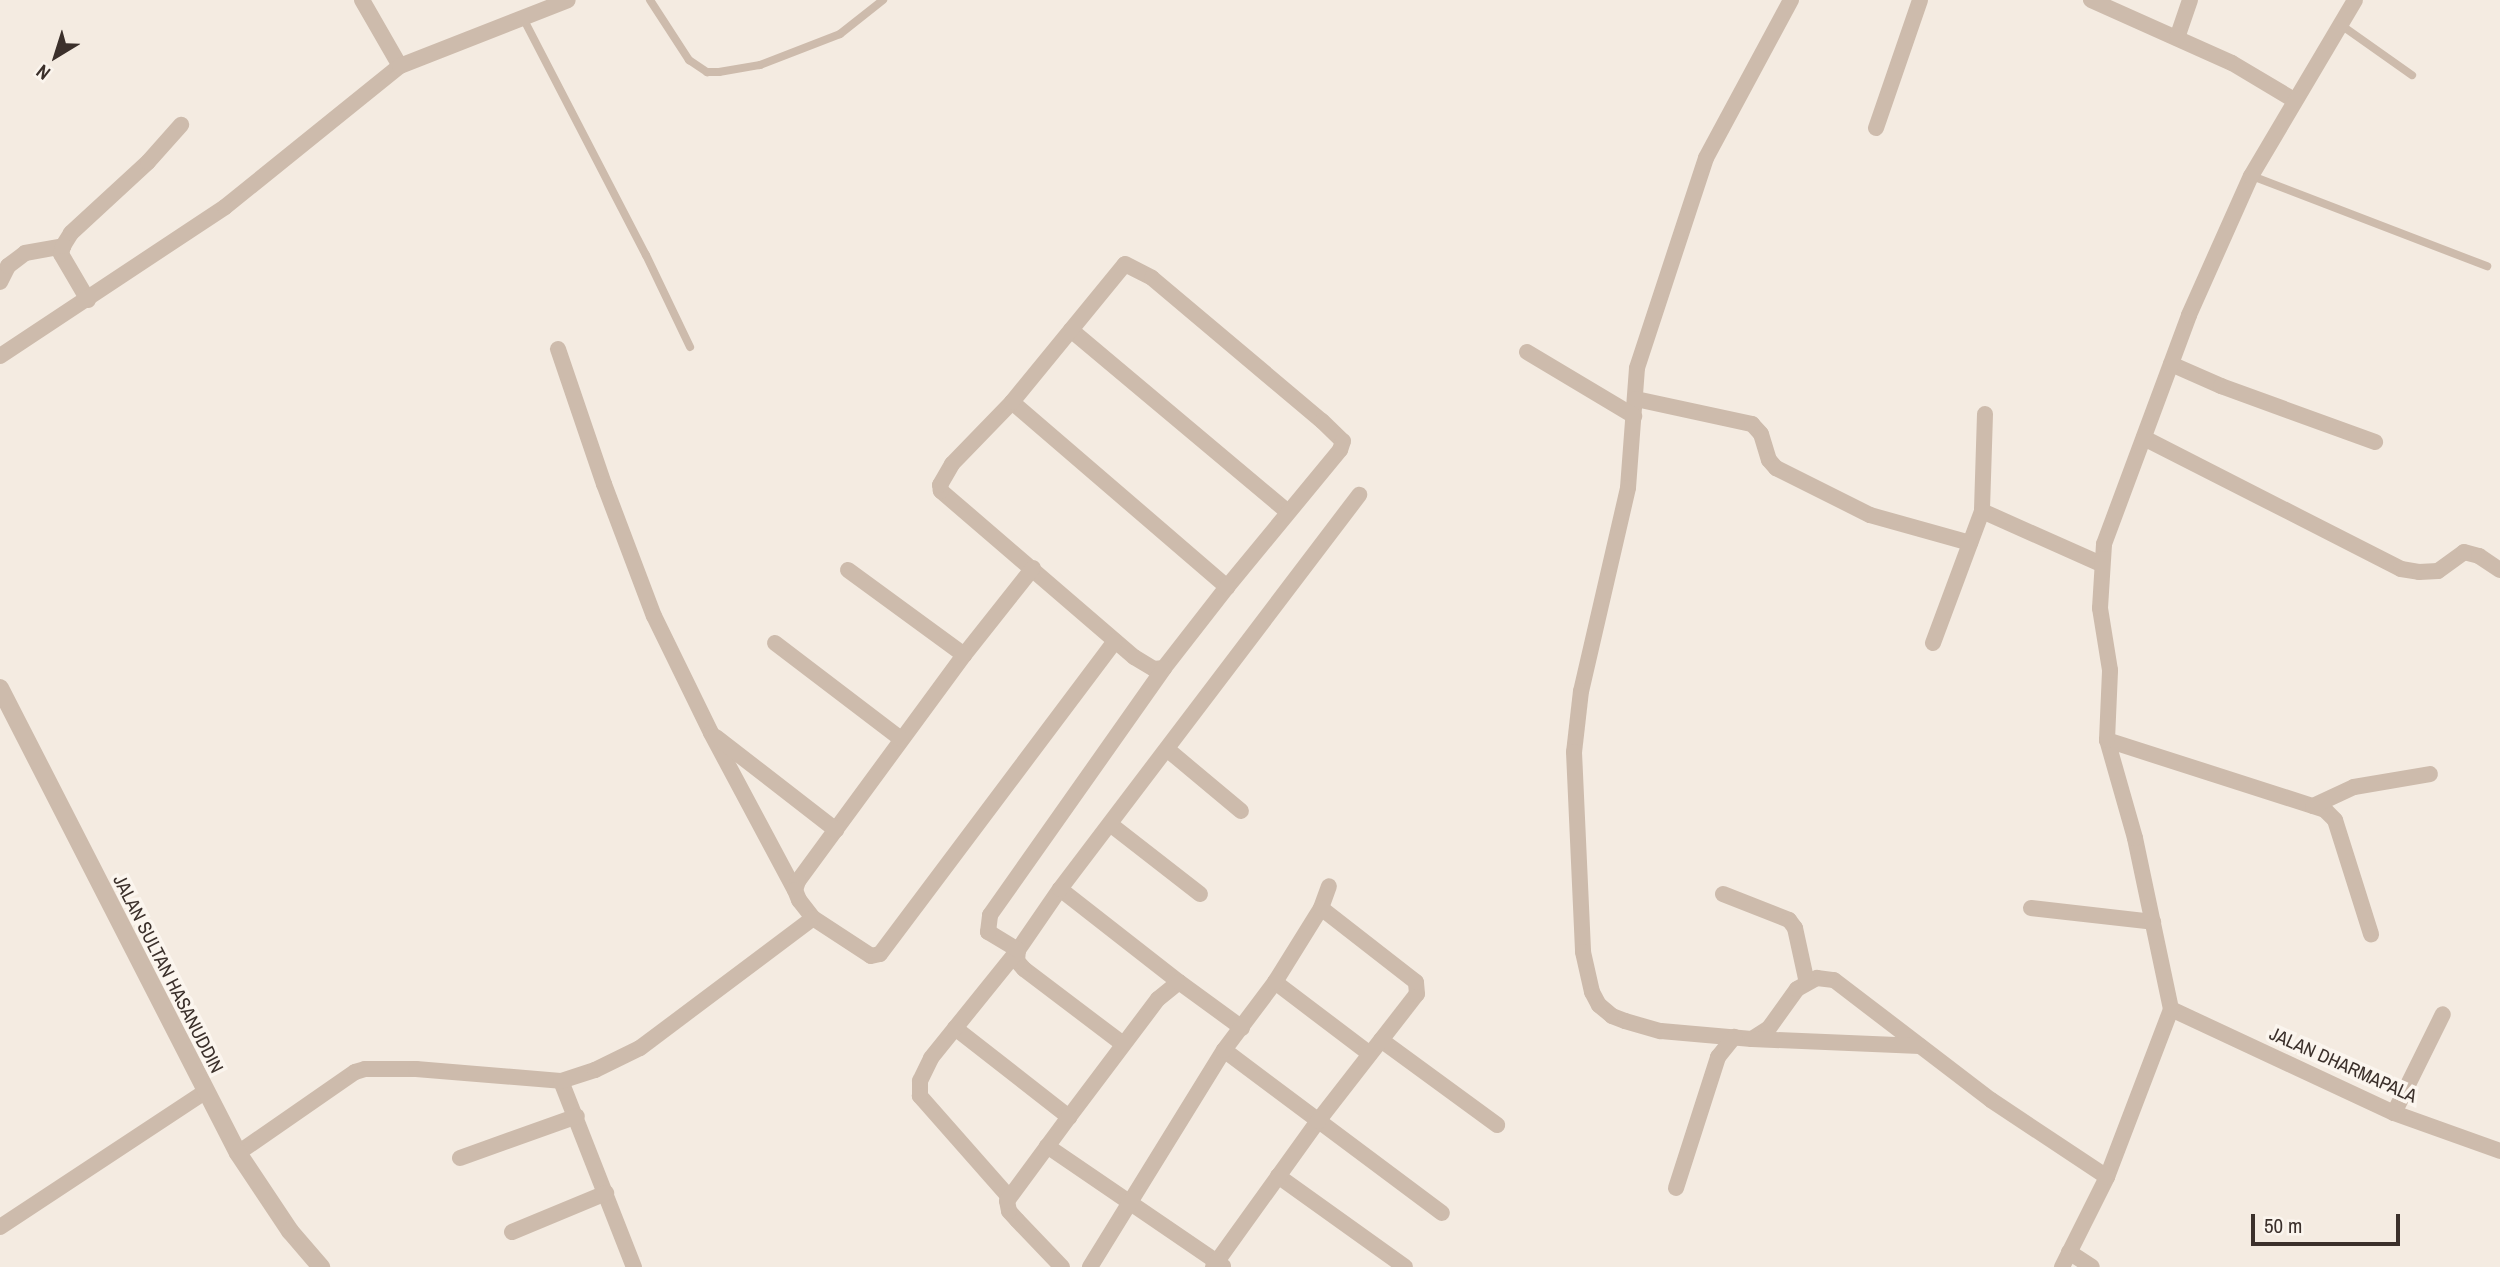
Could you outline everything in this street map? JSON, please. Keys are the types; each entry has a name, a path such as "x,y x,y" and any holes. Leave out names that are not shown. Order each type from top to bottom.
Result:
{"street":[{"path":"362,0 400,66"},
{"path":"0,356 225,207 400,66 568,0"},
{"path":"1791,0 1706,158 1637,368 1628,488 1581,691 1574,752 1583,952 1592,992 1599,1004 1612,1016 1661,1031 1752,1039 1920,1046"},
{"path":"1876,128 1920,0"},
{"path":"2091,0 2232,63 2294,100"},
{"path":"2177,38 2190,0"},
{"path":"2092,1267 2066,1259 2107,1177 2171,1009 2135,838 2107,740 2110,670 2099,608 2104,544 2189,315 2251,176 2355,0"},
{"path":"88,300 61,254 63,246 71,233 149,162 181,125"},
{"path":"0,282 16,258 25,253 63,246"},
{"path":"1018,950 988,932 990,915 1164,668 1227,587 1337,455 1343,441 1152,278 1125,264 1012,402 952,464 940,485 947,497 1115,641 1145,665 1164,668"},
{"path":"1071,330 1288,512"},
{"path":"558,349 654,616 711,733 799,900 813,918 871,956 880,954 1115,641"},
{"path":"1527,352 1634,416"},
{"path":"2171,364 2221,386 2375,442"},
{"path":"1636,399 1752,424 1761,434 1769,460 1776,468 1870,515 1970,543"},
{"path":"1012,402 1227,587"},
{"path":"1933,643 1982,511 1985,414"},
{"path":"2144,438 2401,569 2438,571 2464,552 2479,556 2500,570"},
{"path":"1009,1197 920,1096 924,1069 1018,950 1060,889 1359,495"},
{"path":"1982,511 2101,564"},
{"path":"795,890 805,870 901,739 1033,568"},
{"path":"848,570 964,655"},
{"path":"775,643 901,739"},
{"name":"JALAN SULTAN HASANUDDIN","path":"2,698 238,1153 290,1231 321,1267"},
{"path":"711,733 836,830"},
{"path":"2107,740 2325,810 2334,820 2371,934"},
{"path":"1168,750 1241,811"},
{"path":"2313,806 2354,787 2430,774"},
{"path":"1110,824 1200,894"},
{"path":"1090,1267 1224,1050 1275,982 1321,908 1329,886"},
{"path":"1060,889 1242,1028"},
{"path":"1723,894 1789,920 1795,928 1807,983"},
{"path":"1047,1146 1218,1265 1318,1121 1417,993 1416,982 1321,908"},
{"path":"2031,908 2153,922"},
{"path":"238,1153 355,1072 365,1069 416,1069 561,1081 595,1070 640,1048 813,918"},
{"path":"1018,950 1017,961 1024,969 1123,1044"},
{"path":"1752,1039 1769,1028 1797,989 1817,978 1834,980 1991,1100 2107,1177"},
{"path":"1062,1267 1009,1211 1009,1197 1158,999 1179,982"},
{"path":"1275,982 1370,1054"},
{"name":"JALAN DHARMAPALA","path":"2171,1009 2394,1114 2500,1151"},
{"path":"2394,1114 2443,1014"},
{"path":"955,1028 1069,1116"},
{"path":"1675,1188 1718,1057 1734,1037"},
{"path":"1381,1040 1497,1125"},
{"path":"1224,1050 1443,1213"},
{"path":"561,1081 577,1116 634,1267"},
{"path":"0,1227 205,1092"},
{"path":"460,1158 577,1116"},
{"path":"1279,1176 1405,1267"},
{"path":"512,1231 606,1193"}],"lane":[{"path":"650,0 689,60 697,67 719,72 760,65 840,34 883,0"},
{"path":"523,18 646,255 690,347"},
{"path":"2340,24 2412,75"},
{"path":"2251,176 2487,266"}]}
